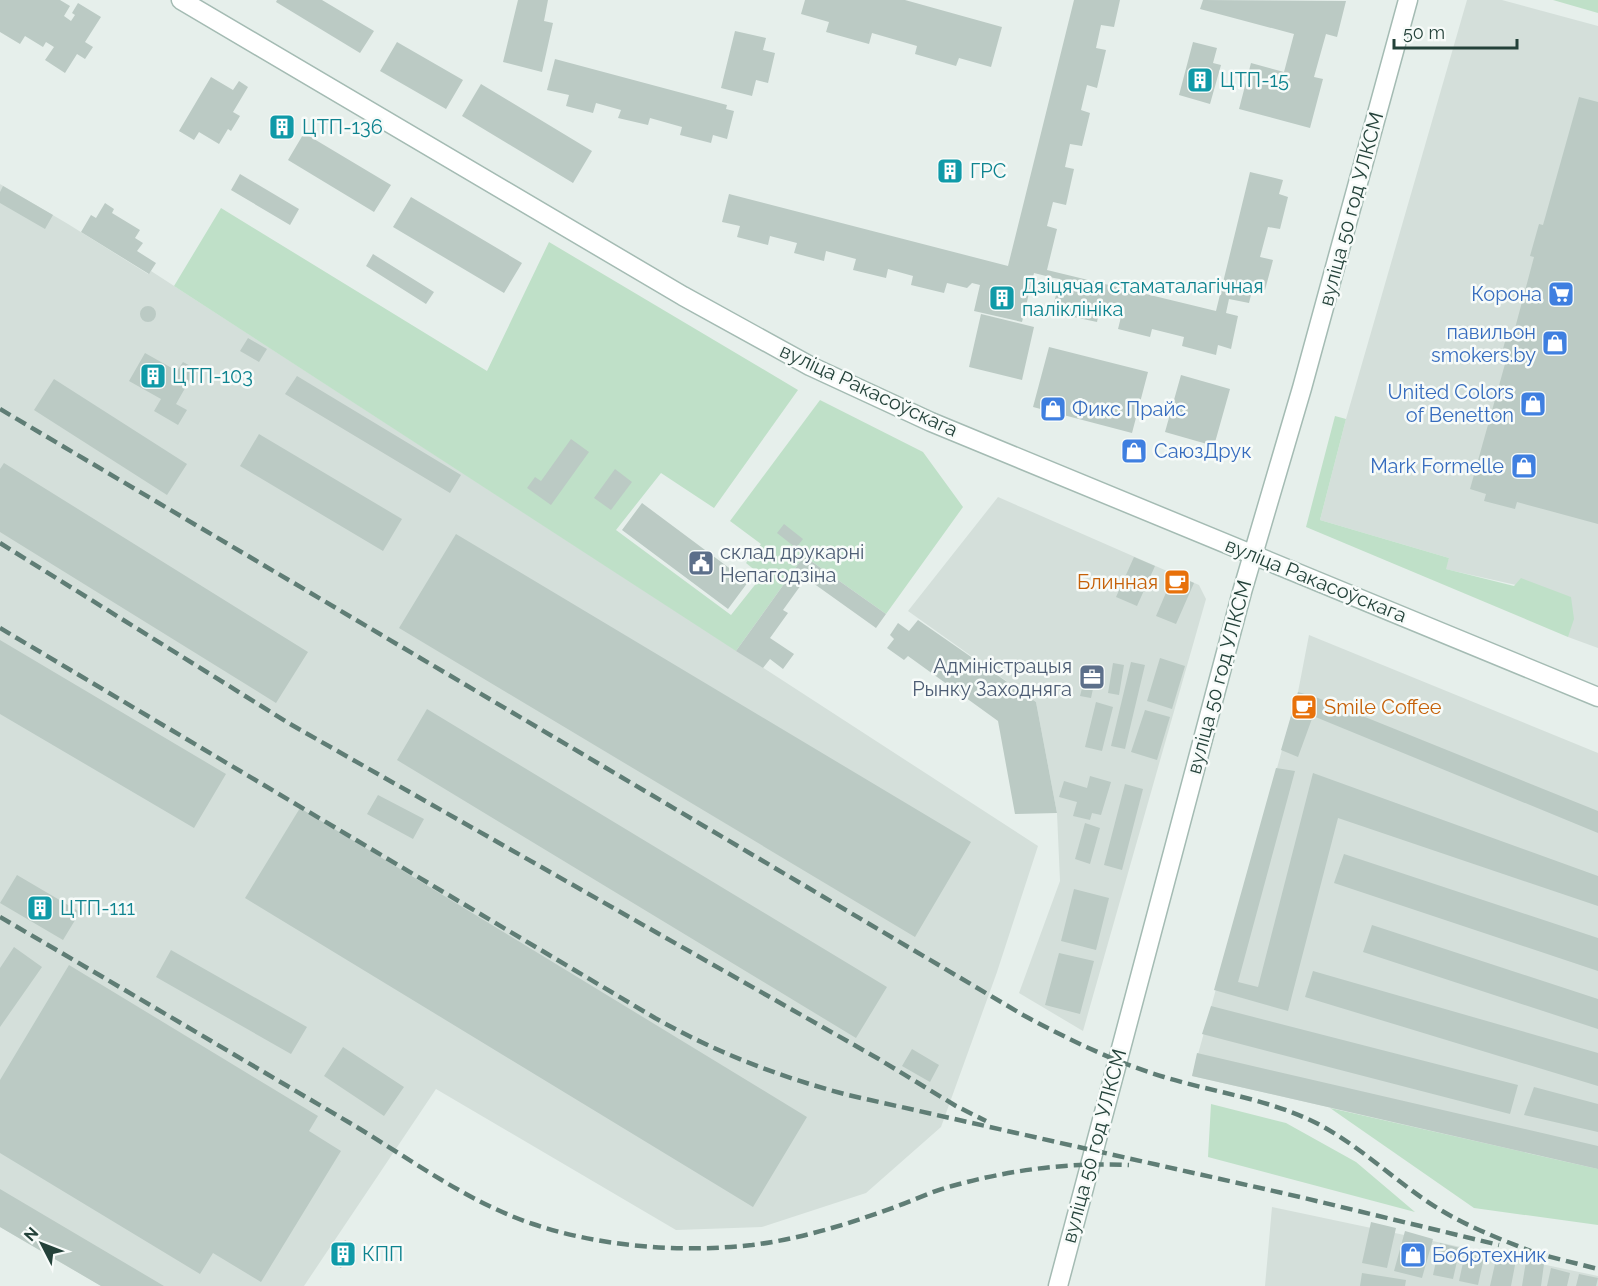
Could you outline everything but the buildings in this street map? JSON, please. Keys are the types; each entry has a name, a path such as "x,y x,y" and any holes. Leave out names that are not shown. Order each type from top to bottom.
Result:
{"main road":[{"name":"вуліца Ракасоўскага","path":"181,0 683,296 810,366 931,422 1598,697"},
{"name":"вуліца 50 год УЛКСМ","path":"1058,1286 1253,555 1302,388 1408,0"}],"shaded area":[{"path":"1467,0 1502,0 1598,26 1598,648 1568,637 1570,597 1445,569 1449,558 1320,520 1346,419"},
{"path":"0,184 148,274 151,271 1038,846 997,972 941,1127 866,1193 762,1227 676,1230 436,1089 304,1286 101,1286 0,1227"},
{"path":"998,497 1199,585 1206,599 1083,1031 1019,993 1060,881 1057,813 1036,702 908,611"},
{"path":"1309,635 1598,753 1598,1169 1192,1076 1298,692"},
{"path":"1272,1207 1598,1276 1598,1286 1265,1286"}],"green space":[{"path":"1553,0 1598,0 1598,13"},
{"path":"221,208 487,371 549,242 798,390 714,508 661,473 616,530 731,615 762,576 746,563 761,544 730,521 820,400 923,452 963,507 886,614 804,556 736,651 174,286"},
{"path":"1335,416 1346,419 1320,520 1449,558 1446,569 1514,586 1521,578 1571,597 1574,619 1568,637 1306,527"},
{"path":"1211,1104 1286,1123 1356,1162 1415,1212 1208,1157"},
{"path":"1330,1108 1598,1169 1598,1225 1474,1208"}],"railway":[{"path":"0,409 1023,1015 1057,1033 1145,1071 1263,1103 1301,1116 1336,1134 1409,1189 1451,1216 1538,1254"},
{"path":"0,543 290,724 877,1058 956,1106 986,1121"},
{"path":"0,628 655,1018 749,1063 848,1095 1300,1197 1499,1245"},
{"path":"0,917 350,1123 462,1192 533,1224 586,1238 669,1248 752,1245 824,1230 974,1180 1040,1168 1129,1165"},
{"path":"1531,1252 1598,1269"}],"place":[{"name":"ЦТП-15","path":"1200,80"},
{"name":"ЦТП-136","path":"282,127"},
{"name":"ГРС","path":"950,171"},
{"name":"Корона","path":"1561,294"},
{"name":"Дзіцячая стаматалагічная паліклініка","path":"1002,298"},
{"name":"павильон smokers.by","path":"1555,343"},
{"name":"ЦТП-103","path":"153,376"},
{"name":"United Colors of Benetton","path":"1533,404"},
{"name":"Фикс Прайс","path":"1053,409"},
{"name":"СаюзДрук","path":"1134,451"},
{"name":"Mark Formelle","path":"1524,466"},
{"name":"склад друкарні Непагодзіна","path":"701,563"},
{"name":"Блинная","path":"1177,582"},
{"name":"Адміністрацыя Рынку Заходняга","path":"1092,677"},
{"name":"Smile Coffee","path":"1304,707"},
{"name":"ЦТП-111","path":"40,908"},
{"name":"КПП","path":"343,1254"},
{"name":"Бобртехник","path":"1413,1255"}]}
